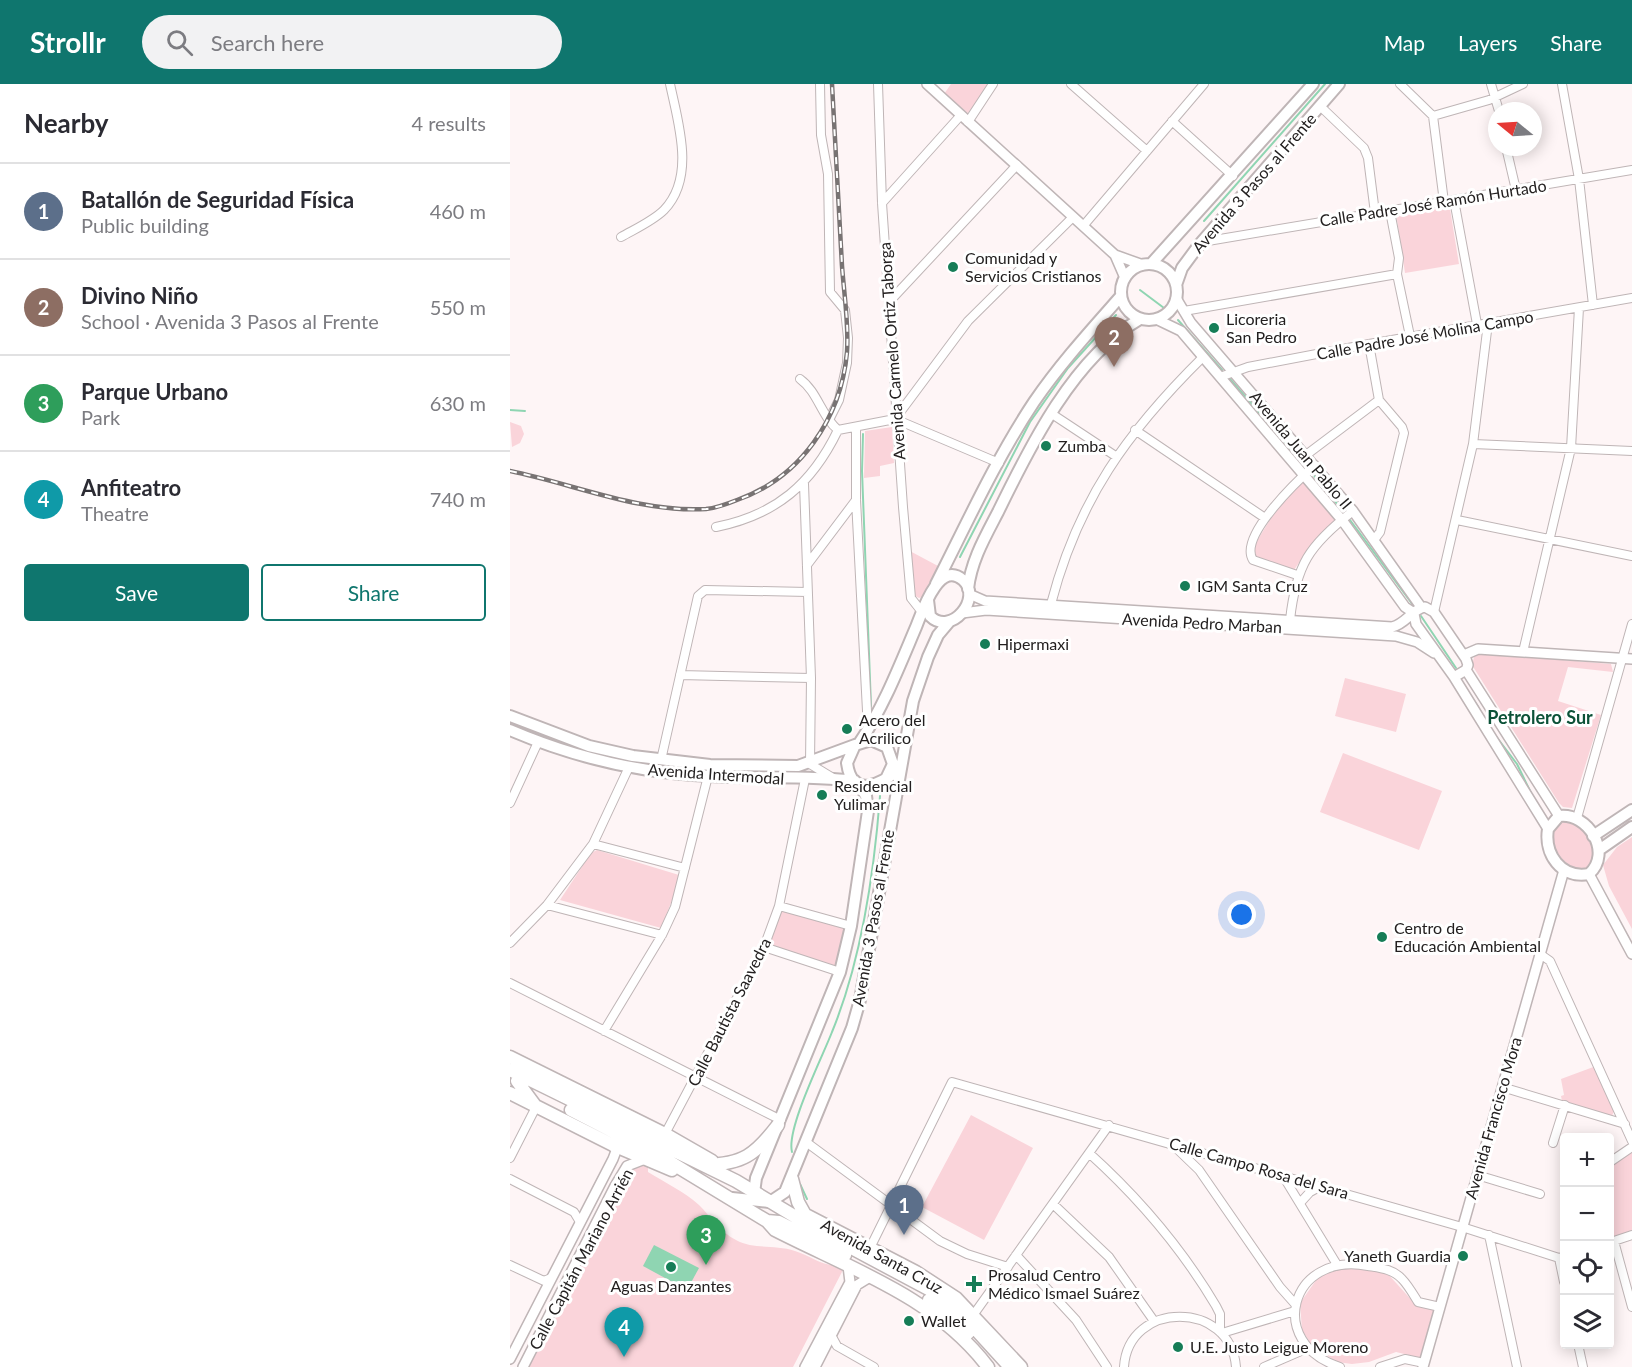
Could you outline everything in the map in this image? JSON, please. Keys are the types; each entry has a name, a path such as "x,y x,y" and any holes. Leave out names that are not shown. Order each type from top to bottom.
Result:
{"main road":[{"name":"Avenida 3 Pasos al Frente","path":"1176,285 1182,268 1288,129 1313,84"},
{"name":"Avenida 3 Pasos al Frente","path":"1147,264 1233,176 1288,129 1320,106 1340,84"},
{"path":"858,744 877,741 890,752 900,769 885,781 872,786 857,782 847,763 858,744 868,731 886,700 922,612 928,600 936,584 999,464 1013,436 1054,374 1121,296 1125,278 1147,264 1170,273 1176,285 1176,298 1172,309 1156,319 1140,319 1121,330 1097,354 1052,414 980,549 970,574 969,591 962,613 949,622 934,620 928,611 928,600"},
{"path":"1121,296 1127,310 1140,319"},
{"path":"936,584 951,575 962,579 969,591"},
{"name":"Avenida 3 Pasos al Frente","path":"770,1202 785,1192 792,1179 852,1028 860,1000 900,769 920,678 938,635 949,622"},
{"name":"Avenida Intermodal","path":"510,716 589,746 661,760 710,765 798,766 810,764 858,744"},
{"name":"Avenida Intermodal","path":"510,730 538,742 586,757 629,767 708,776 834,778 857,782"},
{"path":"586,757 589,746"},
{"path":"885,781 893,764 890,752"},
{"name":"Avenida 3 Pasos al Frente","path":"753,1197 756,1178 840,972 851,926 868,811 866,796 857,782"},
{"path":"1593,836 1632,810"},
{"path":"1559,816 1577,818 1593,836 1599,850 1596,866 1589,874 1581,876 1564,870 1548,849 1548,829 1559,816"},
{"path":"1599,850 1632,827"},
{"name":"Avenida Santa Cruz","path":"510,1057 665,1134 718,1165 753,1197 770,1202 951,1304 1010,1367"},
{"path":"530,1068 562,1097"},
{"name":"Avenida Santa Cruz","path":"510,1070 736,1181"},
{"path":"513,1080 536,1107"},
{"name":"Avenida Santa Cruz","path":"513,1080 660,1156 766,1221 775,1230 922,1305 956,1333 988,1367"},
{"name":"Avenida Santa Cruz","path":"510,1094 613,1145 691,1176"},
{"path":"703,1165 739,1161 752,1155 779,1123"},
{"path":"792,1179 804,1213 814,1228"},
{"path":"724,1196 753,1197 766,1221"},
{"name":"Avenida Santa Cruz","path":"785,1211 804,1213 936,1283 974,1314 1021,1367"},
{"name":"Avenida Santa Cruz","path":"766,1221 779,1222 927,1298 962,1327 998,1367"}],"street":[{"path":"621,237 665,209 680,183 682,152 669,84"},
{"path":"820,84 821,135 828,174 830,292 844,310 848,338 839,400 829,420"},
{"name":"Avenida Carmelo Ortiz Taborga","path":"878,84 882,203 910,598 922,612"},
{"path":"927,84 1115,255 1125,278"},
{"path":"882,203 965,118 993,84"},
{"path":"1071,84 1147,151"},
{"path":"1083,225 1204,84"},
{"path":"1400,84 1433,116 1444,201"},
{"path":"1491,84 1497,102"},
{"path":"1433,116 1496,97 1523,84"},
{"path":"1562,84 1579,179 1593,304"},
{"path":"1320,106 1364,148 1368,158 1375,213"},
{"path":"1172,121 1233,176"},
{"path":"1508,156 1516,190"},
{"path":"889,302 1017,165"},
{"name":"Calle Padre José Ramón Hurtado","path":"1202,242 1632,170"},
{"path":"1454,200 1477,324"},
{"path":"1390,211 1399,258 1397,274 1410,336"},
{"path":"896,419 968,321 1073,216"},
{"path":"1218,223 1224,232 1234,237"},
{"path":"1115,255 1147,264"},
{"path":"1184,311 1397,274"},
{"name":"Avenida Juan Pablo II","path":"1176,298 1191,323 1353,511 1374,540 1416,612"},
{"name":"Calle Padre José Molina Campo","path":"1220,377 1248,367 1410,336 1632,298"},
{"path":"1523,652 1571,448 1579,308"},
{"name":"Avenida Juan Pablo II","path":"1156,319 1181,331 1342,520 1406,608 1416,612"},
{"path":"1434,612 1473,444 1488,322"},
{"path":"1369,344 1379,400 1402,427 1404,433 1380,532 1374,540"},
{"path":"1051,604 1061,565 1094,491 1135,430 1166,393 1203,357"},
{"path":"800,379 811,387 829,420 838,430"},
{"path":"1306,455 1379,400"},
{"path":"1052,414 1117,457"},
{"path":"838,430 856,429 896,419 999,464"},
{"path":"856,429 856,500 868,731"},
{"path":"716,527 756,515 804,483 824,460 838,430"},
{"path":"1135,430 1265,518"},
{"path":"1473,444 1632,451"},
{"path":"1297,575 1252,560 1248,553 1249,546 1265,518 1315,465"},
{"path":"804,483 811,678 810,764 834,778"},
{"path":"807,565 856,500"},
{"path":"1290,620 1297,575 1310,552 1353,511"},
{"path":"1456,520 1632,556"},
{"path":"661,760 698,596 701,592 705,590 808,592"},
{"name":"Avenida Pedro Marban","path":"969,591 985,601 1392,627 1404,622 1416,612"},
{"path":"1454,677 1466,670 1468,665 1464,655 1434,612 1425,606 1416,612 1416,624 1454,677 1548,829"},
{"name":"Avenida Pedro Marban","path":"962,613 986,610 1396,636 1410,639 1437,655"},
{"path":"1577,818 1627,659 1632,624"},
{"path":"1464,655 1478,649 1627,659"},
{"path":"1466,670 1559,816"},
{"path":"680,675 811,678"},
{"path":"510,802 538,742"},
{"path":"510,943 547,906 593,844 629,767"},
{"path":"604,1031 662,936 675,907 708,776"},
{"name":"Calle Bautista Saavedra","path":"665,1134 764,947 779,906 805,779"},
{"path":"593,844 685,868"},
{"name":"Avenida Francisco Mora","path":"1423,1365 1564,870"},
{"path":"1589,874 1632,954"},
{"path":"547,906 662,936"},
{"path":"779,906 851,926"},
{"path":"764,947 840,972"},
{"path":"1540,954 1550,961 1632,1141"},
{"path":"510,983 779,1123"},
{"name":"Calle Campo Rosa del Sara","path":"893,1204 951,1082 1109,1125 1560,1256"},
{"path":"1502,1087 1625,1124"},
{"path":"1553,1143 1565,1105"},
{"path":"510,1158 536,1107"},
{"path":"974,1314 1109,1125"},
{"path":"806,1142 893,1204 940,1241 967,1254 1008,1267"},
{"path":"1170,1143 1199,1170 1295,1308 1301,1338 1308,1348 1326,1363 1340,1367"},
{"name":"Calle Capitán Mariano Arrién","path":"510,1359 603,1179 616,1151 613,1145"},
{"path":"1614,1159 1632,1147"},
{"path":"1089,1153 1146,1208 1195,1271 1220,1314 1221,1332 1238,1365"},
{"path":"1199,1170 1200,1160 1208,1154"},
{"name":"Calle Capitán Mariano Arrién","path":"523,1367 615,1186 627,1166 645,1159"},
{"path":"1477,1175 1540,1194"},
{"path":"1283,1176 1336,1263"},
{"path":"510,1179 574,1212 580,1222"},
{"path":"603,1179 615,1186"},
{"path":"1300,1203 1304,1197 1321,1186"},
{"path":"870,1248 893,1204"},
{"path":"1053,1204 1109,1257 1154,1321"},
{"path":"1489,1235 1518,1367"},
{"path":"1614,1241 1632,1235"},
{"path":"1614,1248 1632,1307"},
{"path":"1016,1255 1070,1312 1107,1367"},
{"path":"1295,1308 1301,1290 1310,1278 1336,1263 1356,1263 1386,1269 1402,1279 1418,1302 1440,1307"},
{"path":"510,1265 538,1280 544,1281 551,1278"},
{"path":"815,1367 831,1335 833,1322 850,1282 848,1266"},
{"path":"805,1367 857,1285 870,1277"},
{"path":"1207,1322 1214,1317 1216,1306"},
{"path":"1221,1332 1295,1308"},
{"path":"1124,1367 1130,1344 1154,1321 1181,1316 1207,1322 1221,1332"},
{"path":"831,1335 837,1346 874,1367"},
{"path":"1264,1367 1308,1348"},
{"path":"1579,1349 1583,1367"},
{"path":"1380,1367 1405,1359 1423,1365"}],"shaded area":[{"path":"951,84 990,84 968,113 944,94"},
{"path":"1446,206 1450,209 1459,264 1405,273 1396,213"},
{"path":"510,422 521,426 524,434 520,443 512,447"},
{"path":"892,427 894,463 880,466 880,476 864,478 865,431"},
{"path":"1303,479 1337,519 1309,548 1294,570 1255,557 1252,549 1273,515"},
{"path":"908,550 938,566 922,597 919,598 912,594"},
{"path":"1481,653 1611,664 1613,672 1568,667 1558,701 1601,715 1572,808 1563,807 1559,803 1472,665 1474,657"},
{"path":"1345,678 1406,694 1396,732 1335,716"},
{"path":"1343,753 1442,791 1419,850 1320,812"},
{"path":"1557,821 1577,823 1591,840 1593,862 1582,872 1561,858 1552,844 1550,836"},
{"path":"1632,837 1632,929 1609,886 1603,865 1617,847"},
{"path":"597,850 679,875 680,880 661,928 560,900 591,853"},
{"path":"781,908 846,928 836,965 768,945"},
{"path":"1596,1066 1614,1111 1612,1116 1562,1101 1561,1096 1564,1095 1561,1079"},
{"path":"971,1115 1033,1148 984,1240 922,1207"},
{"path":"1632,1151 1632,1232 1614,1238 1614,1187 1614,1162"},
{"path":"642,1163 648,1166 648,1172 681,1191 699,1205 730,1237 750,1245 787,1249 821,1263 844,1268 793,1367 527,1367 538,1346 543,1343 628,1169"},
{"name":"Aguas Danzantes","path":"654,1245 699,1268 687,1290 643,1266"},
{"path":"1342,1266 1387,1273 1417,1306 1435,1307 1421,1358 1396,1352 1369,1362 1352,1364 1337,1362 1312,1346 1302,1330 1300,1303 1319,1276"}],"waterway":[{"path":"1204,221 1325,84"},
{"path":"1140,290 1164,308"},
{"path":"960,557 1030,422 1068,368 1116,315"},
{"path":"1178,320 1222,370"},
{"path":"1230,379 1305,465"},
{"path":"510,410 525,411"},
{"path":"863,434 862,471 871,706"},
{"path":"1313,474 1343,511"},
{"path":"1350,520 1413,605"},
{"path":"1421,616 1456,668"},
{"path":"1463,684 1478,707"},
{"path":"1495,735 1517,764 1531,793"},
{"path":"792,1152 794,1127 799,1111 832,1032 859,946 870,886 880,796"},
{"path":"800,1184 807,1199"}],"railway":[{"path":"510,471 657,507 706,509 760,490 780,477 813,443 836,400 847,352 832,84"}],"place":[{"name":"Comunidad y Servicios Cristianos","path":"953,267"},
{"name":"Licoreria San Pedro","path":"1214,328"},
{"name":"Divino Niño","path":"1114,367"},
{"name":"Zumba","path":"1046,446"},
{"name":"IGM Santa Cruz","path":"1185,586"},
{"name":"Hipermaxi","path":"985,644"},
{"name":"Acero del Acrilico","path":"847,729"},
{"name":"Residencial Yulimar","path":"822,795"},
{"name":"Centro de Educación Ambiental","path":"1382,937"},
{"name":"Batallón de Seguridad Física","path":"904,1235"},
{"name":"Yaneth Guardia","path":"1463,1256"},
{"name":"Parque Urbano","path":"706,1265"},
{"name":"Aguas Danzantes","path":"671,1267"},
{"name":"Prosalud Centro Médico Ismael Suárez","path":"974,1284"},
{"name":"Wallet","path":"909,1321"},
{"name":"U.E. Justo Leigue Moreno","path":"1178,1347"},
{"name":"Anfiteatro","path":"624,1357"}],"district":[{"name":"Petrolero Sur","path":"1540,718"}]}
